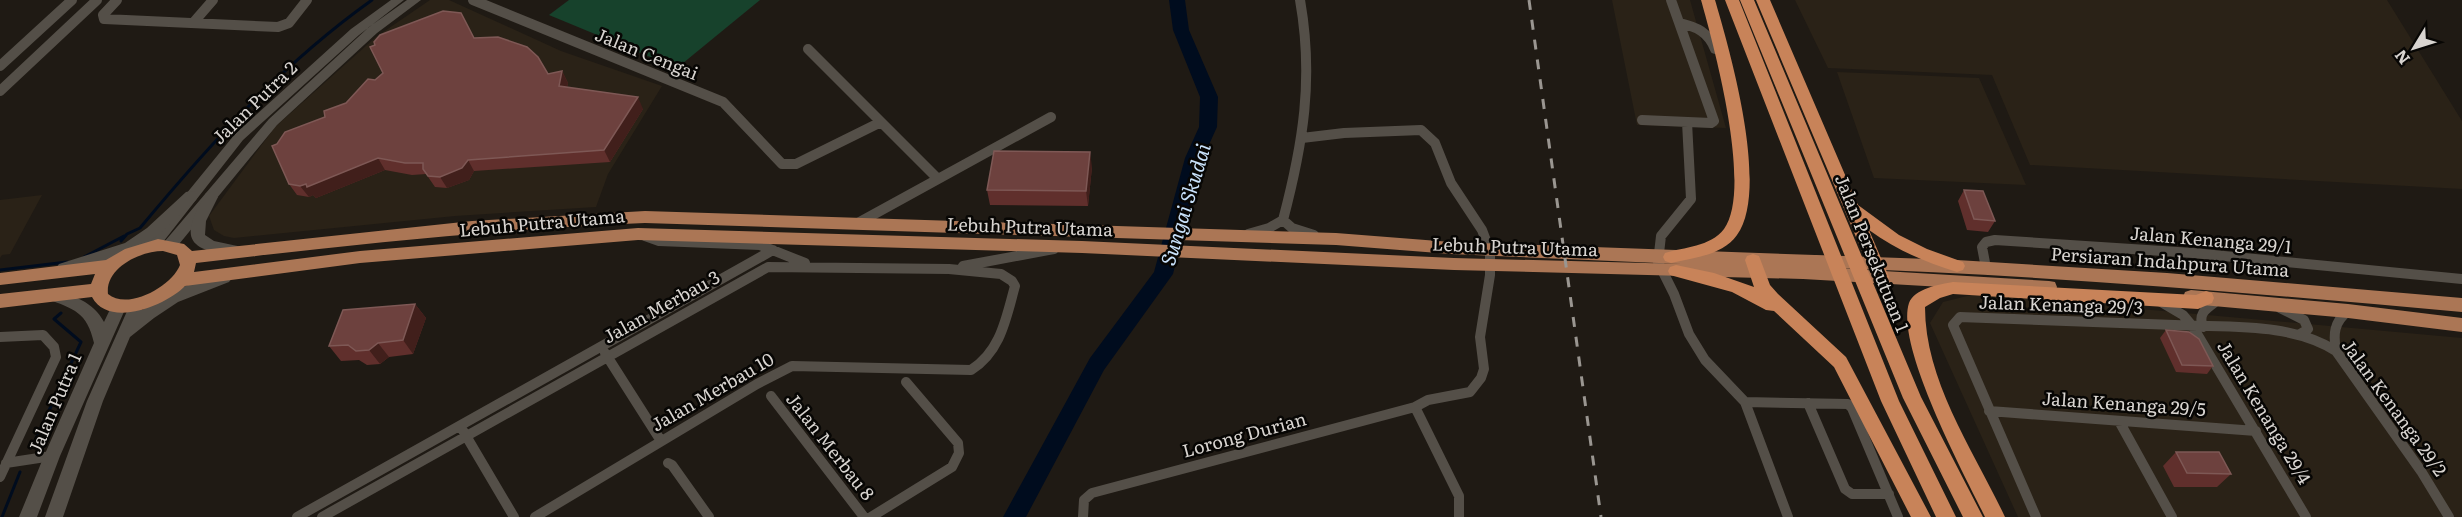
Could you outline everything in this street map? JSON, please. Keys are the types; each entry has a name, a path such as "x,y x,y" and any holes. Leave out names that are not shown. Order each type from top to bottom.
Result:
{"highway":[{"path":"1673,264 1722,241 1734,228 1742,195 1739,130 1719,35 1708,0"},
{"path":"1732,0 1890,401 1946,517"},
{"name":"Jalan Persekutuan 1","path":"1748,0 1912,398 1973,517"},
{"path":"1763,0 1879,270"},
{"path":"1850,207 1893,239 1921,253 1957,266"},
{"path":"1673,264 1758,295 1793,319"},
{"path":"1755,267 1772,299 1840,362 1879,451 1921,517"},
{"path":"1995,517 1940,402 1916,330 1917,304 1927,295 1938,290 1953,288 2198,302 2213,299"}],"main road":[{"path":"40,273 89,261 136,243 153,232 191,196"},
{"path":"211,197 197,222 198,238 204,245 242,251"},
{"name":"Lebuh Putra Utama","path":"187,258 412,232 573,219 645,217 858,223 1077,242"},
{"name":"Lebuh Putra Utama","path":"178,280 368,256 638,234 1229,245 1453,256 1879,270"},
{"name":"Lebuh Putra Utama","path":"1229,245 1336,240 1453,256"},
{"path":"170,246 181,249 187,258 188,265 178,280 161,295 137,304 119,306 101,298 98,290 100,281 111,266 128,254 151,247 170,246"},
{"path":"0,279 111,266"},
{"name":"Persiaran Indahpura Utama","path":"1879,270 1957,266 2188,280 2462,305"},
{"path":"120,340 150,312 170,300 207,283 260,270"},
{"name":"Persiaran Indahpura Utama","path":"1879,270 2348,311 2462,325"},
{"path":"0,301 98,290"},
{"path":"52,295 87,309 100,325 102,342"},
{"name":"Jalan Putra 1","path":"54,517 95,401 137,304"},
{"name":"Jalan Putra 1","path":"28,517 52,456 119,306"}],"street":[{"path":"0,66 72,0"},
{"path":"0,92 19,71 97,0"},
{"path":"117,0 102,15 104,19 284,26 307,0"},
{"path":"193,23 213,0"},
{"name":"Jalan Putra 2","path":"151,247 239,137 355,32 398,0"},
{"name":"Jalan Putra 2","path":"170,246 273,122 373,30 415,0"},
{"name":"Jalan Cengai","path":"473,0 723,102 783,164 796,164 881,122"},
{"path":"1229,245 1283,220 1302,138 1309,80 1308,36 1300,0"},
{"path":"1642,120 1711,123 1714,121 1671,0"},
{"path":"1680,23 1698,27 1712,38 1732,100"},
{"path":"808,49 938,179"},
{"path":"858,223 1051,117"},
{"path":"1687,122 1691,198 1661,236 1658,262 1674,294 1689,334 1705,360 1745,402 1788,517"},
{"name":"Lorong Durian","path":"1083,517 1084,500 1092,494 1415,407 1436,397 1470,392 1479,382 1484,371 1480,338 1482,308 1492,272 1491,253 1485,235 1451,185 1437,145 1429,133 1421,130 1344,133 1302,138"},
{"path":"1283,220 1292,228 1304,233 1336,240"},
{"path":"638,234 659,241 760,245 811,266"},
{"name":"Jalan Kenanga 29/1","path":"1986,268 1982,247 1986,242 1995,240 2193,253 2462,279"},
{"path":"949,269 1077,242"},
{"path":"297,517 463,430 604,351 773,250"},
{"name":"Jalan Merbau 3","path":"604,351 768,267 949,269 1001,274 1012,281 1015,286 1004,320"},
{"path":"2198,327 2202,312 2213,299"},
{"name":"Jalan Kenanga 29/4","path":"2155,300 2176,310 2198,327 2306,517"},
{"path":"2271,304 2304,320 2308,329 2299,334"},
{"path":"2336,351 2334,323 2348,311"},
{"name":"Jalan Kenanga 29/3","path":"1989,411 1953,326 1956,319 1965,316 2198,327"},
{"name":"Jalan Merbau 10","path":"536,517 661,441 792,366 971,370 980,366 992,353 1004,320"},
{"name":"Jalan Kenanga 29/2","path":"2198,327 2299,334 2319,340 2336,351 2421,471 2449,517"},
{"path":"0,337 38,334 46,338 56,352 54,363 0,477"},
{"path":"604,351 661,441"},
{"path":"871,517 952,467 959,458 961,449 958,443 906,382"},
{"name":"Jalan Merbau 8","path":"771,396 864,517"},
{"path":"1745,402 1848,404 1879,451 1889,494 1898,517"},
{"path":"1808,403 1845,489 1852,494 1889,494"},
{"path":"1415,407 1459,496 1459,517"},
{"path":"1989,411 2036,517"},
{"name":"Jalan Kenanga 29/5","path":"1989,411 2256,430"},
{"path":"2119,421 2172,517"},
{"path":"321,517 463,430"},
{"path":"463,430 514,517"},
{"path":"6,463 52,456"},
{"path":"668,463 672,465 709,517"}],"shaded area":[{"path":"430,0 449,0 561,51 662,86 608,174 596,207 455,216 234,238 224,236 214,230 209,216 275,127 376,37"},
{"path":"1612,0 1690,0 1726,128 1637,125"},
{"path":"1795,0 2387,0 2462,121 2462,189 2030,165 1992,75 1828,68"},
{"path":"1837,72 1979,78 2026,185 1874,178"},
{"path":"42,195 10,254 2,255 0,258 0,200"},
{"path":"1975,294 2462,338 2462,517 2018,517 1930,323 1943,302"}],"green space":[{"path":"569,0 760,0 677,68 549,15"}],"building":[{"path":"443,11 461,13 474,38 498,37 527,47 538,57 548,74 562,71 559,86 638,97 604,150 468,160 462,168 440,177 428,176 423,169 423,163 405,163 378,158 307,187 306,184 300,186 289,184 272,146 277,144 285,132 325,117 324,111 346,103 368,79 375,80 383,73 370,47 375,45 374,42 380,35"},
{"path":"994,151 1090,152 1086,191 987,190"},
{"path":"1964,190 1983,191 1995,221 1974,219"},
{"path":"415,304 403,340 378,343 369,350 356,351 348,345 329,346 343,310"},
{"path":"2166,330 2189,332 2199,339 2213,366 2182,365"},
{"path":"2176,452 2219,452 2231,474 2187,473"}],"waterway":[{"path":"121,241 127,234 140,228 220,136 278,78 339,25 372,0"},
{"name":"Sungai Skudai","path":"1014,517 1097,364 1163,274 1194,158 1208,127 1209,97 1181,30 1177,0"},
{"path":"84,257 124,236"},
{"path":"0,270 67,262"},
{"path":"32,447 81,342 54,319 61,313"},
{"path":"2,517 20,472"}],"railway":[{"path":"1529,0 1601,517"}]}
